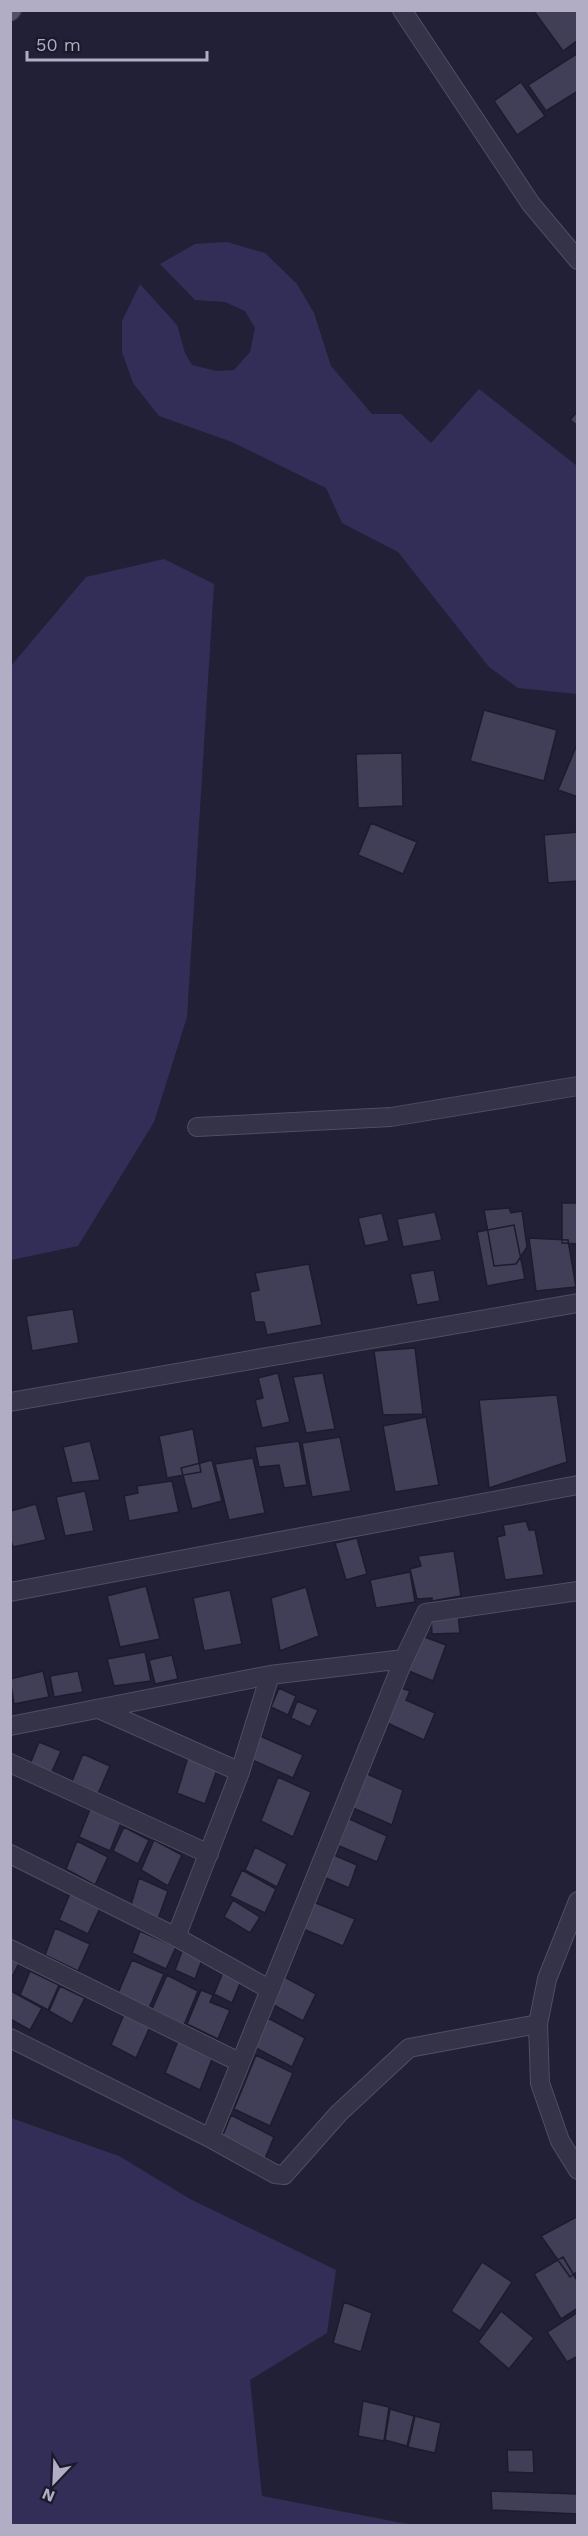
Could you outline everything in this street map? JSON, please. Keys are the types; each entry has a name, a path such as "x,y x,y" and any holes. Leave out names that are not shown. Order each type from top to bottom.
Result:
{"street":[{"path":"402,10 531,204 578,260"},
{"path":"197,1127 391,1118 578,1086"},
{"path":"10,1402 578,1303"},
{"path":"10,1592 578,1485"},
{"path":"210,2138 404,1659 426,1613 578,1591"},
{"path":"10,1726 270,1676 404,1659"},
{"path":"176,1937 240,1772 270,1676"},
{"path":"99,1709 240,1772"},
{"path":"10,1763 209,1854"},
{"path":"10,1854 176,1937 270,1989"},
{"path":"578,1900 546,1979 538,2024 540,2083 560,2141 578,2170"},
{"path":"10,1949 239,2062"},
{"path":"10,2038 210,2138 275,2174 284,2175 339,2113 409,2048 538,2024"}],"shaded area":[{"path":"227,242 265,253 297,284 314,313 331,366 372,414 401,414 431,443 479,389 577,466 577,694 518,688 489,667 398,552 342,523 326,488 232,442 159,416 133,383 122,352 122,321 140,284 177,325 185,353 192,365 216,371 234,370 250,352 255,328 245,311 225,302 195,300 160,264 195,244"},
{"path":"164,559 214,584 187,1017 154,1122 78,1246 11,1260 11,666 86,577"},
{"path":"11,2118 119,2156 190,2199 336,2270 327,2333 250,2380 262,2496 413,2525 11,2525"}],"building":[{"path":"533,10 578,10 578,40 563,51"},
{"path":"578,53 578,91 546,111 528,85"},
{"path":"521,82 545,116 517,135 494,101"},
{"path":"578,411 578,426 570,420"},
{"path":"484,710 557,730 544,781 470,761"},
{"path":"578,742 578,797 558,790"},
{"path":"402,753 403,806 358,808 356,754"},
{"path":"371,823 417,842 403,874 358,855"},
{"path":"578,832 578,881 548,883 544,835"},
{"path":"562,1203 578,1203 578,1244 562,1243"},
{"path":"509,1208 511,1213 522,1211 527,1247 516,1264 494,1266 484,1210"},
{"path":"435,1212 442,1240 403,1247 397,1219"},
{"path":"382,1213 389,1241 365,1246 358,1218"},
{"path":"514,1225 525,1279 487,1286 477,1232"},
{"path":"529,1238 568,1240 576,1287 536,1291"},
{"path":"309,1264 322,1325 267,1335 264,1322 255,1322 250,1292 259,1290 255,1273"},
{"path":"434,1270 440,1301 417,1305 410,1274"},
{"path":"73,1309 79,1343 32,1351 26,1316"},
{"path":"415,1348 423,1414 383,1415 374,1351"},
{"path":"278,1373 290,1422 262,1428 255,1400 263,1398 258,1378"},
{"path":"323,1373 335,1429 306,1433 293,1377"},
{"path":"557,1395 567,1462 489,1488 479,1400"},
{"path":"426,1417 439,1485 395,1492 383,1426"},
{"path":"193,1429 201,1472 167,1478 159,1436"},
{"path":"340,1437 351,1491 312,1497 302,1443"},
{"path":"90,1441 100,1480 72,1483 63,1447"},
{"path":"299,1441 307,1485 284,1488 279,1465 259,1467 255,1447"},
{"path":"253,1458 265,1513 229,1520 215,1464"},
{"path":"212,1460 222,1501 192,1509 181,1468"},
{"path":"172,1481 179,1512 129,1521 124,1496 138,1493 137,1486"},
{"path":"85,1491 94,1531 65,1536 56,1497"},
{"path":"36,1504 46,1540 13,1547 10,1538 10,1511"},
{"path":"526,1521 529,1530 535,1530 544,1575 505,1580 497,1537 505,1535 503,1525"},
{"path":"357,1538 367,1574 346,1580 335,1543"},
{"path":"454,1551 461,1596 432,1601 432,1598 417,1599 410,1569 421,1566 418,1556"},
{"path":"410,1572 415,1602 376,1608 370,1580"},
{"path":"146,1586 160,1639 120,1647 107,1596"},
{"path":"306,1587 319,1636 280,1651 271,1598"},
{"path":"230,1590 242,1644 204,1651 193,1598"},
{"path":"458,1614 460,1633 432,1634 431,1616"},
{"path":"422,1636 446,1645 433,1681 409,1671"},
{"path":"145,1652 151,1681 114,1686 107,1659"},
{"path":"172,1655 178,1679 155,1684 149,1660"},
{"path":"43,1671 49,1697 14,1704 10,1679"},
{"path":"78,1671 83,1692 54,1697 50,1676"},
{"path":"396,1686 410,1691 406,1700 435,1713 424,1740 383,1721"},
{"path":"279,1688 296,1696 288,1715 271,1707"},
{"path":"297,1701 318,1710 310,1727 291,1718"},
{"path":"258,1735 303,1755 293,1778 250,1759"},
{"path":"39,1742 61,1751 51,1774 30,1764"},
{"path":"83,1754 110,1766 98,1794 72,1781"},
{"path":"188,1757 217,1770 205,1804 177,1793"},
{"path":"365,1773 403,1790 392,1825 353,1808"},
{"path":"278,1777 311,1792 293,1837 261,1821"},
{"path":"90,1809 121,1823 110,1851 79,1837"},
{"path":"345,1817 387,1836 377,1862 337,1845"},
{"path":"124,1827 149,1840 138,1864 113,1851"},
{"path":"154,1840 182,1855 168,1886 141,1870"},
{"path":"77,1841 108,1857 95,1885 66,1869"},
{"path":"255,1847 287,1864 277,1887 245,1870"},
{"path":"327,1852 357,1865 349,1888 319,1875"},
{"path":"242,1870 276,1889 265,1913 230,1896"},
{"path":"139,1878 168,1891 158,1919 130,1908"},
{"path":"71,1891 101,1906 88,1934 59,1920"},
{"path":"233,1900 260,1917 250,1933 224,1917"},
{"path":"311,1901 355,1919 343,1946 301,1928"},
{"path":"55,1928 90,1944 78,1971 45,1955"},
{"path":"140,1931 176,1947 166,1969 132,1953"},
{"path":"182,1951 202,1960 195,1979 175,1970"},
{"path":"10,1958 19,1963 10,1981"},
{"path":"132,1960 164,1974 149,2008 118,1993"},
{"path":"30,1971 59,1985 48,2010 20,1995"},
{"path":"223,1972 241,1981 232,2003 214,1994"},
{"path":"167,1975 198,1991 184,2025 152,2009"},
{"path":"281,1975 316,1994 303,2021 268,2002"},
{"path":"60,1986 85,1998 72,2024 49,2011"},
{"path":"201,1990 213,1995 210,2002 230,2010 218,2039 187,2024"},
{"path":"11,1991 42,2008 30,2030 10,2019"},
{"path":"124,2014 150,2027 136,2058 111,2045"},
{"path":"268,2018 305,2038 292,2067 254,2047"},
{"path":"178,2041 212,2059 200,2090 165,2073"},
{"path":"256,2055 293,2073 270,2126 234,2109"},
{"path":"231,2115 274,2137 264,2161 221,2140"},
{"path":"578,2216 578,2271 570,2277 541,2236"},
{"path":"563,2257 578,2282 578,2308 561,2319 534,2274"},
{"path":"482,2262 512,2282 480,2331 451,2311"},
{"path":"344,2302 372,2313 361,2352 333,2343"},
{"path":"501,2311 534,2338 509,2369 478,2342"},
{"path":"578,2312 578,2356 567,2362 547,2332"},
{"path":"363,2401 389,2407 384,2441 358,2436"},
{"path":"390,2409 414,2416 407,2446 385,2440"},
{"path":"415,2416 441,2423 435,2453 408,2447"},
{"path":"507,2450 533,2450 534,2473 508,2472"},
{"path":"491,2491 578,2494 578,2514 492,2510"}]}
